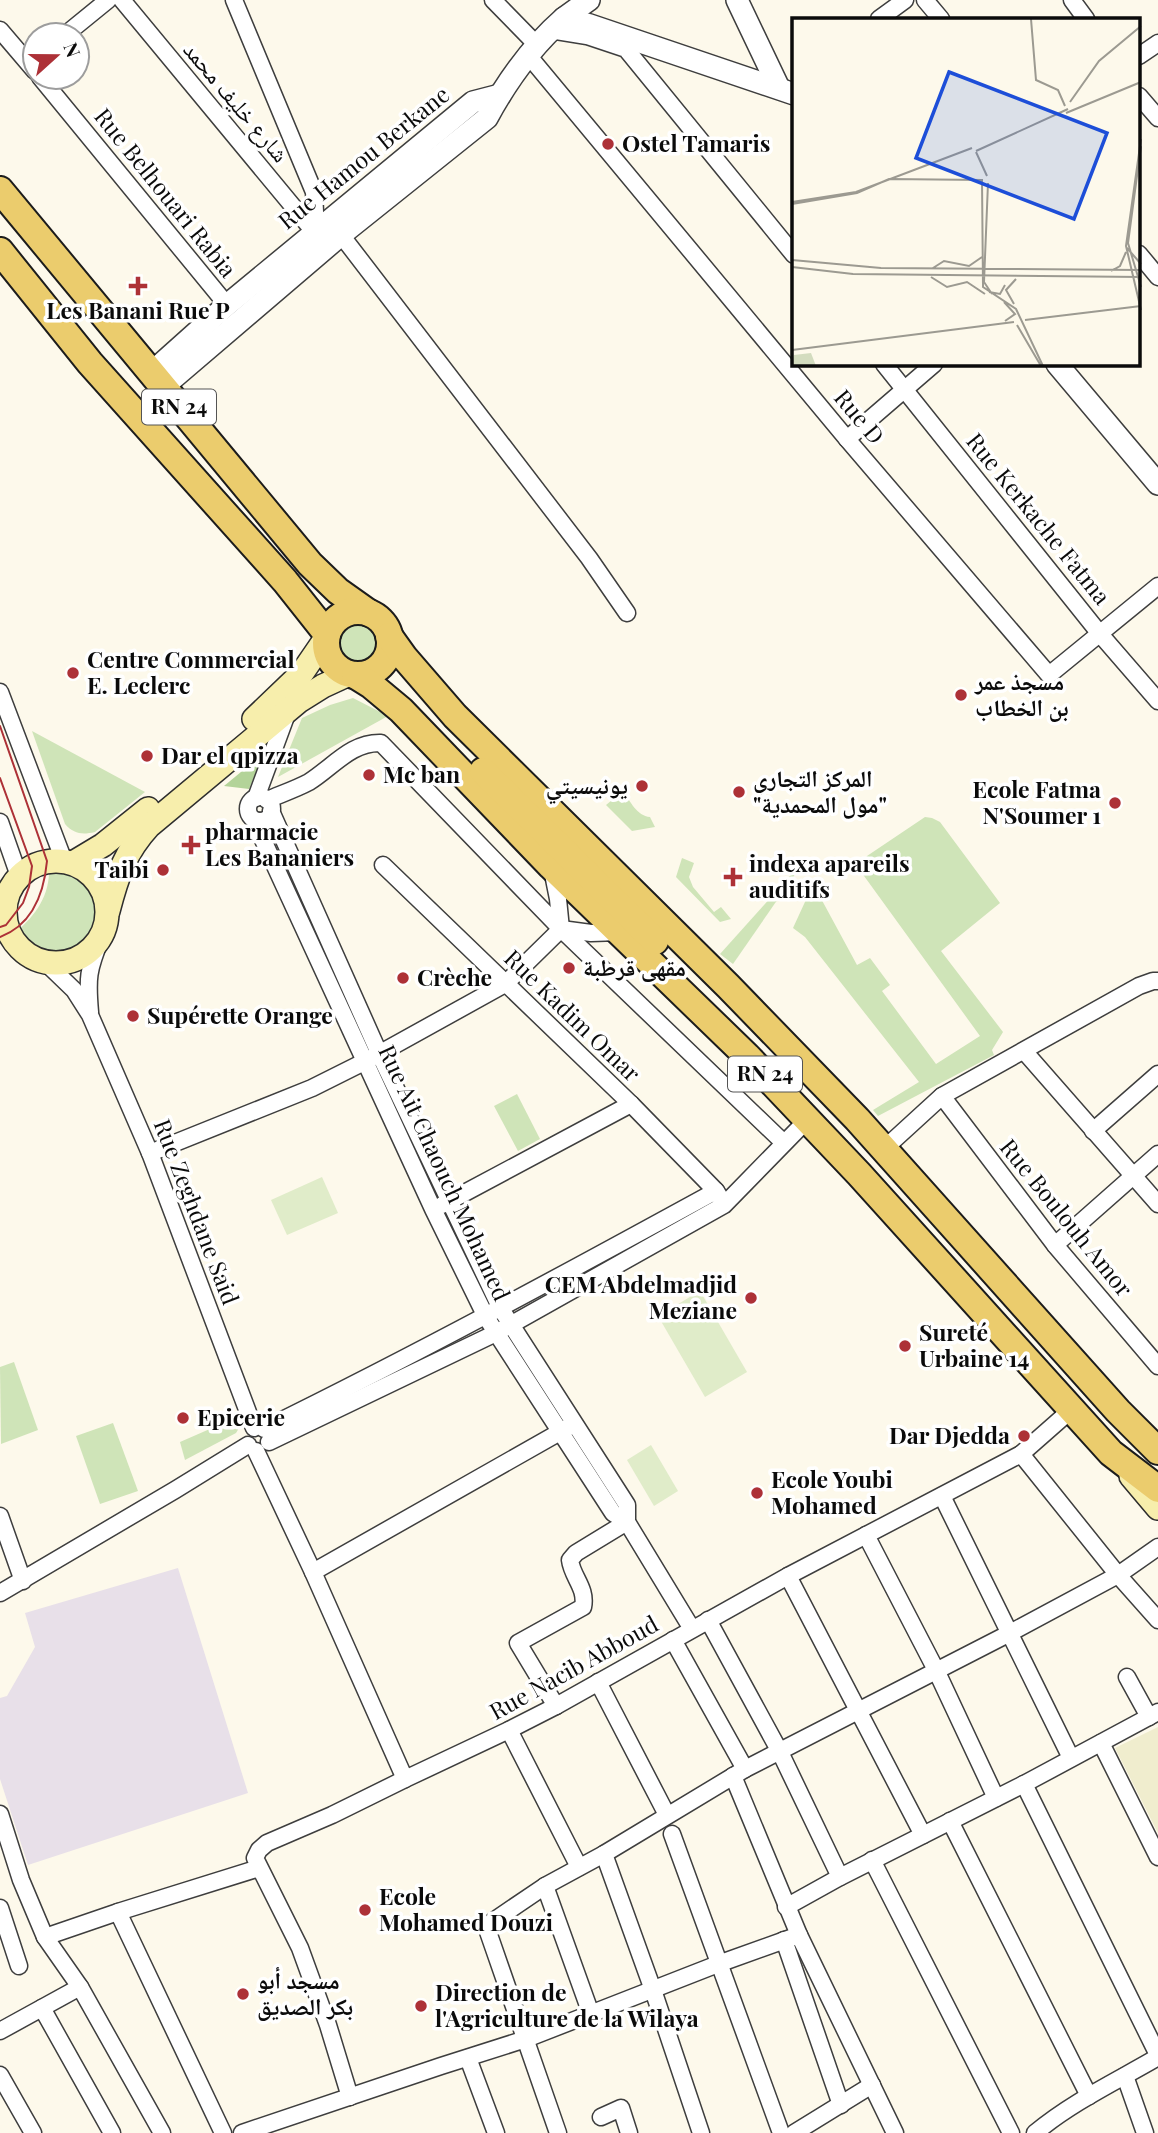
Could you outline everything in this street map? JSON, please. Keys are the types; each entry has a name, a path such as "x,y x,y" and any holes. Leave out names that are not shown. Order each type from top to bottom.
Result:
{"main road":[{"name":"RN 24","path":"0,190 324,578 369,613"},
{"name":"RN 24","path":"0,251 90,363 302,601 326,636"},
{"path":"302,601 324,578"},
{"path":"69,862 123,830 244,728 292,684 311,662 336,619 344,614 360,611 378,619 389,636 390,646 382,664 365,675 352,675 311,692 165,812 135,841 118,875 107,911"},
{"path":"326,636 327,654 331,662 352,675"},
{"name":"RN 24","path":"389,636 455,716 728,986 884,1149 1118,1412 1158,1452"},
{"name":"RN 24","path":"404,657 407,678 415,697 490,779 836,1120 1092,1406 1158,1452"},
{"name":"RN 24","path":"352,675 387,697 415,723 551,866 747,1056 808,1119 1111,1453 1158,1489"},
{"path":"0,958 15,956 41,961 63,963 79,959 101,938 106,925 105,897 98,882 87,871 69,862 40,863 10,886 5,908 6,925 15,943 24,953 41,961"},
{"path":"1111,1453 1158,1508"}],"street":[{"path":"82,21 108,0"},
{"name":"شارع خليف محمد","path":"122,0 325,230 589,558 627,613"},
{"path":"234,0 314,192 325,230"},
{"name":"Rue D","path":"493,0 559,22 792,359"},
{"path":"737,0 789,87"},
{"path":"880,18 905,0"},
{"path":"925,0 940,18"},
{"path":"1072,0 1085,18"},
{"path":"559,22 590,25 619,42 789,87"},
{"name":"Rue Hamou Berkane","path":"157,380 227,305 325,230 487,118 500,95 559,22"},
{"name":"Rue Belhouari Rabia","path":"0,30 21,53"},
{"path":"619,42 792,253"},
{"path":"1140,55 1158,43"},
{"name":"Rue Belhouari Rabia","path":"54,91 227,305"},
{"path":"1140,97 1158,118"},
{"name":"Rue Hamou Berkane","path":"157,380 325,230"},
{"path":"1140,255 1158,276"},
{"name":"Rue D","path":"797,366 847,439 1049,675 1100,634"},
{"name":"Rue Kerkache Fatma","path":"886,366 1100,634 1158,701"},
{"path":"847,439 932,366"},
{"path":"1059,366 1158,484"},
{"path":"1100,634 1158,586"},
{"path":"0,692 69,862"},
{"path":"289,709 263,807 372,1057 449,1202 501,1309 503,1329 575,1424 627,1505 627,1522 692,1629"},
{"path":"263,807 308,782 352,750 368,743 382,743 561,929 784,1143"},
{"path":"0,822 10,886"},
{"name":"Rue Kadim Omar","path":"383,865 631,1104 720,1198"},
{"path":"551,866 561,929"},
{"path":"561,929 591,933 620,932"},
{"path":"150,1153 312,1087 372,1057 505,984 561,929"},
{"path":"90,1015 87,981 91,961 101,938"},
{"path":"41,961 74,990 90,1015"},
{"path":"884,1149 942,1096 1139,986 1158,982"},
{"name":"Rue Zeghdane Said","path":"90,1015 150,1153 258,1439"},
{"path":"1024,1051 1158,1205"},
{"name":"Rue Ait Chaouch Mohamed","path":"372,1057 433,1209 486,1317 503,1329 560,1432 613,1513 627,1522"},
{"path":"1094,1131 1158,1074"},
{"name":"Rue Boulouh Amor","path":"942,1096 1055,1245 1158,1366"},
{"path":"433,1209 631,1104"},
{"path":"258,1439 503,1329 720,1198 808,1119"},
{"path":"1055,1245 1158,1154"},
{"path":"0,1593 258,1439 374,1375 720,1198"},
{"name":"Rue Nacib Abboud","path":"259,1868 255,1858 267,1843 332,1815 556,1706 788,1576 1021,1454 1071,1409"},
{"path":"313,1572 575,1424"},
{"path":"258,1439 313,1572 405,1779"},
{"path":"1021,1454 1118,1575 1158,1620"},
{"path":"942,1496 1072,1758"},
{"path":"0,1516 23,1581"},
{"path":"556,1706 518,1643 583,1607 585,1598 570,1560 576,1553 627,1522"},
{"path":"866,1535 936,1670 996,1798"},
{"path":"558,2133 486,1926 545,1886 739,1773 1118,1575 1158,1547"},
{"path":"788,1576 923,1835"},
{"path":"708,1620 780,1752 840,1877"},
{"path":"673,1640 739,1773 786,1907 791,1938 841,2105"},
{"path":"786,1907 1154,1715 1127,1677"},
{"path":"598,1682 667,1815"},
{"path":"509,1730 579,1867"},
{"path":"1101,1743 1158,1857"},
{"path":"1024,1784 1158,2056 1089,2096 1045,2130"},
{"path":"0,1814 21,1880 45,1937 80,1987 162,2133"},
{"path":"950,1821 1089,2096"},
{"path":"673,1834 781,2133"},
{"path":"604,1854 701,2133"},
{"path":"872,1860 1011,2133"},
{"path":"45,1937 259,1868 300,1948 350,2097"},
{"path":"545,1886 591,2014"},
{"path":"0,1908 19,1966"},
{"path":"118,1912 223,2133"},
{"path":"242,2133 526,2039 791,1938"},
{"path":"791,1938 872,2085 895,2133"},
{"path":"0,2031 80,1987"},
{"path":"42,2008 112,2133"},
{"path":"468,2059 496,2133"},
{"path":"0,2075 33,2133"},
{"path":"1125,2076 1145,2133"},
{"path":"794,2133 872,2085"},
{"path":"601,2117 621,2108 629,2133"}],"shaded area":[{"path":"178,1568 248,1793 28,1865 0,1779 0,1698 7,1696 35,1647 25,1613"},
{"path":"1158,1727 1158,1833 1115,1748"}],"green space":[{"path":"362,620 377,627 384,642 377,657 362,664 347,657 340,642 347,627"},
{"path":"353,698 388,716 278,777 302,718"},
{"path":"32,731 145,792 95,832 75,832 65,824"},
{"path":"264,753 249,789 224,786"},
{"path":"623,791 638,811 650,817 655,827 632,831 606,805"},
{"path":"925,817 940,822 1000,903 941,951 1003,1032 992,1050 994,1055 878,1116 873,1110 919,1082 805,937 793,928 810,891 818,893 857,965 870,958 890,985 882,991 936,1064 980,1036 859,869 867,856"},
{"path":"807,857 733,964 720,954"},
{"path":"682,858 694,863 689,877 693,887 714,912 721,907 731,919 720,922 676,877"},
{"path":"54,867 82,877 96,893 99,914 92,933 79,949 60,956 38,952 16,932 30,919 40,904 47,887 49,868"},
{"path":"517,1094 540,1139 518,1151 494,1106"},
{"path":"322,1177 338,1213 287,1235 271,1200"},
{"path":"700,1291 747,1372 705,1397 658,1316"},
{"path":"14,1362 38,1430 1,1444 0,1367"},
{"path":"235,1418 239,1428 236,1433 185,1460 180,1442"},
{"path":"113,1423 138,1491 100,1504 76,1436"},
{"path":"651,1445 678,1491 654,1506 627,1460"}],"tram line":[{"path":"0,726 47,861 43,885 28,916 11,932 0,937"},
{"path":"0,778 32,866 23,903 6,925 0,927"}],"place":[{"name":"Ostel Tamaris","path":"608,144"},
{"name":"Les Banani Rue P","path":"138,286"},
{"name":"Centre Commercial E. Leclerc","path":"73,673"},
{"name":"مسجذ عمر بن الخطاب","path":"961,695"},
{"name":"Dar el qpizza","path":"147,756"},
{"name":"Mc ban","path":"369,775"},
{"name":"يونيسيتي","path":"642,786"},
{"name":"المركز التجاري \"مول المحمدية\"","path":"739,792"},
{"name":"Ecole Fatma N'Soumer 1","path":"1115,803"},
{"name":"pharmacie Les Bananiers","path":"191,845"},
{"name":"Taibi","path":"163,870"},
{"name":"indexa apareils auditifs","path":"733,877"},
{"name":"مقهى قرطبة","path":"569,968"},
{"name":"Crèche","path":"403,978"},
{"name":"Supérette Orange","path":"133,1016"},
{"name":"CEM Abdelmadjid Meziane","path":"751,1298"},
{"name":"Sureté Urbaine 14","path":"905,1346"},
{"name":"Epicerie","path":"183,1418"},
{"name":"Dar Djedda","path":"1024,1436"},
{"name":"Ecole Youbi Mohamed","path":"757,1493"},
{"name":"Ecole Mohamed Douzi","path":"365,1910"},
{"name":"مسجد أبو بكر الصديق","path":"243,1994"},
{"name":"Direction de l'Agriculture de la Wilaya","path":"421,2006"}]}
